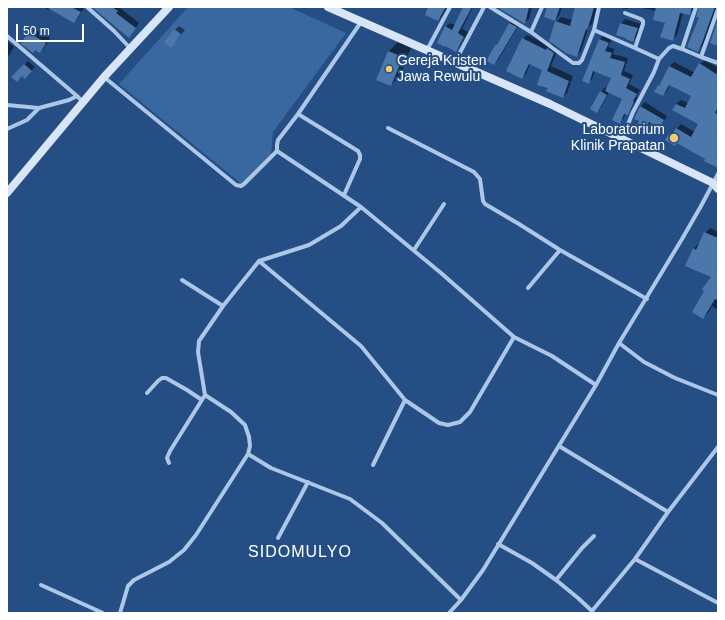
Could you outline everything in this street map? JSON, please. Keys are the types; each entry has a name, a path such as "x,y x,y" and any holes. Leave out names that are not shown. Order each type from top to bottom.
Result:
{"main road":[{"path":"7,192 80,99 104,76 169,7"},
{"path":"328,7 550,104 716,186"}],"street":[{"path":"87,7 114,31 130,48"},
{"path":"427,50 450,7"},
{"path":"455,62 484,7"},
{"path":"490,7 531,32 573,63 579,63 582,60 594,30 599,7"},
{"path":"531,32 542,7"},
{"path":"682,49 696,7"},
{"path":"701,57 718,10"},
{"path":"625,13 641,18 643,21 635,48"},
{"path":"104,76 236,185 241,186 277,151 278,140 298,114 362,21"},
{"path":"594,30 659,59"},
{"path":"7,36 80,99"},
{"path":"622,139 633,112 654,72 659,59 669,48 673,46 718,63"},
{"path":"7,105 39,108 69,100 80,99"},
{"path":"7,130 27,120 39,108"},
{"path":"298,114 358,151 360,159 344,195"},
{"path":"388,128 474,172 480,179 483,201 485,204 560,250 647,299"},
{"path":"277,151 361,207 442,273 514,337 552,356 596,385"},
{"path":"451,612 483,570 559,446 701,206 716,186 718,174"},
{"path":"414,250 444,204"},
{"path":"170,463 167,458 170,451 205,395 198,352 199,341 223,306 259,260 309,245 341,226 361,207"},
{"path":"528,288 560,250"},
{"path":"259,260 361,346 405,400 439,423 448,426 460,422 470,412 514,337"},
{"path":"182,280 223,306"},
{"path":"619,344 644,362 675,378 718,395"},
{"path":"147,393 158,381 162,378 166,378 202,400"},
{"path":"120,613 128,586 134,580 168,562 184,550 196,535 248,454 250,446 249,436 245,426 232,412 205,395"},
{"path":"372,464 405,400"},
{"path":"559,446 668,512"},
{"path":"498,544 532,563 556,580 592,612 636,559 668,512 718,447"},
{"path":"248,454 271,468 350,499 382,523 461,600"},
{"path":"278,538 308,482"},
{"path":"556,580 582,548 594,536"},
{"path":"636,559 718,603"},
{"path":"41,585 103,613"}],"shaded area":[{"path":"188,7 289,7 346,33 273,132 271,155 244,186 119,84"}],"building":[{"path":"46,7 71,7 81,12 74,23"},
{"path":"92,7 112,7 118,11 116,13 136,28 129,38"},
{"path":"428,7 446,7 438,21 425,15"},
{"path":"463,7 472,7 458,33 464,37 456,52 437,43 445,26 452,30"},
{"path":"497,7 529,7 525,24 512,16"},
{"path":"547,7 560,7 555,21 544,17"},
{"path":"575,7 594,7 577,57 566,53 549,41 555,21 570,26"},
{"path":"656,7 692,7 690,15 680,13 673,41 660,37 665,23 653,20"},
{"path":"699,7 715,7 698,52 687,47 699,17 696,17"},
{"path":"718,19 718,46 710,43"},
{"path":"509,23 517,27 494,65 486,61"},
{"path":"620,23 638,28 633,42 616,35"},
{"path":"174,29 181,34 171,48 164,42"},
{"path":"28,32 46,43 40,53 35,50 33,53 21,44"},
{"path":"522,38 546,50 547,48 554,53 547,71 569,81 563,98 546,91 548,88 537,85 542,70 529,64 522,79 506,71"},
{"path":"599,39 609,43 605,51 612,53 610,58 625,62 621,75 630,79 626,88 637,94 628,115 624,114 620,124 612,120 622,99 605,91 611,78 593,71 589,84 582,81"},
{"name":"Gereja Kristen Jawa Rewulu","path":"388,51 403,57 391,86 376,80"},
{"path":"699,63 718,75 718,107 715,113 718,114 718,168 704,161 705,159 677,143 675,146 665,140 669,134 671,136 676,128 691,137 698,124 672,110 676,104 685,108 691,96 669,85 663,96 654,92 658,85 659,86 669,66 691,77"},
{"path":"24,64 32,71 25,79 22,76 17,82 11,77"},
{"path":"600,91 607,95 597,113 590,109"},
{"path":"640,106 664,120 660,128 649,122 645,130 637,126 639,121 634,119"},
{"path":"704,232 718,238 718,300 715,299 703,319 692,312 704,291 702,289 711,277 685,266 693,248 696,250"}],"place":[{"name":"Gereja Kristen Jawa Rewulu","path":"389,69"},
{"name":"Laboratorium Klinik Prapatan","path":"674,138"}],"district":[{"name":"SIDOMULYO","path":"300,553"}]}
